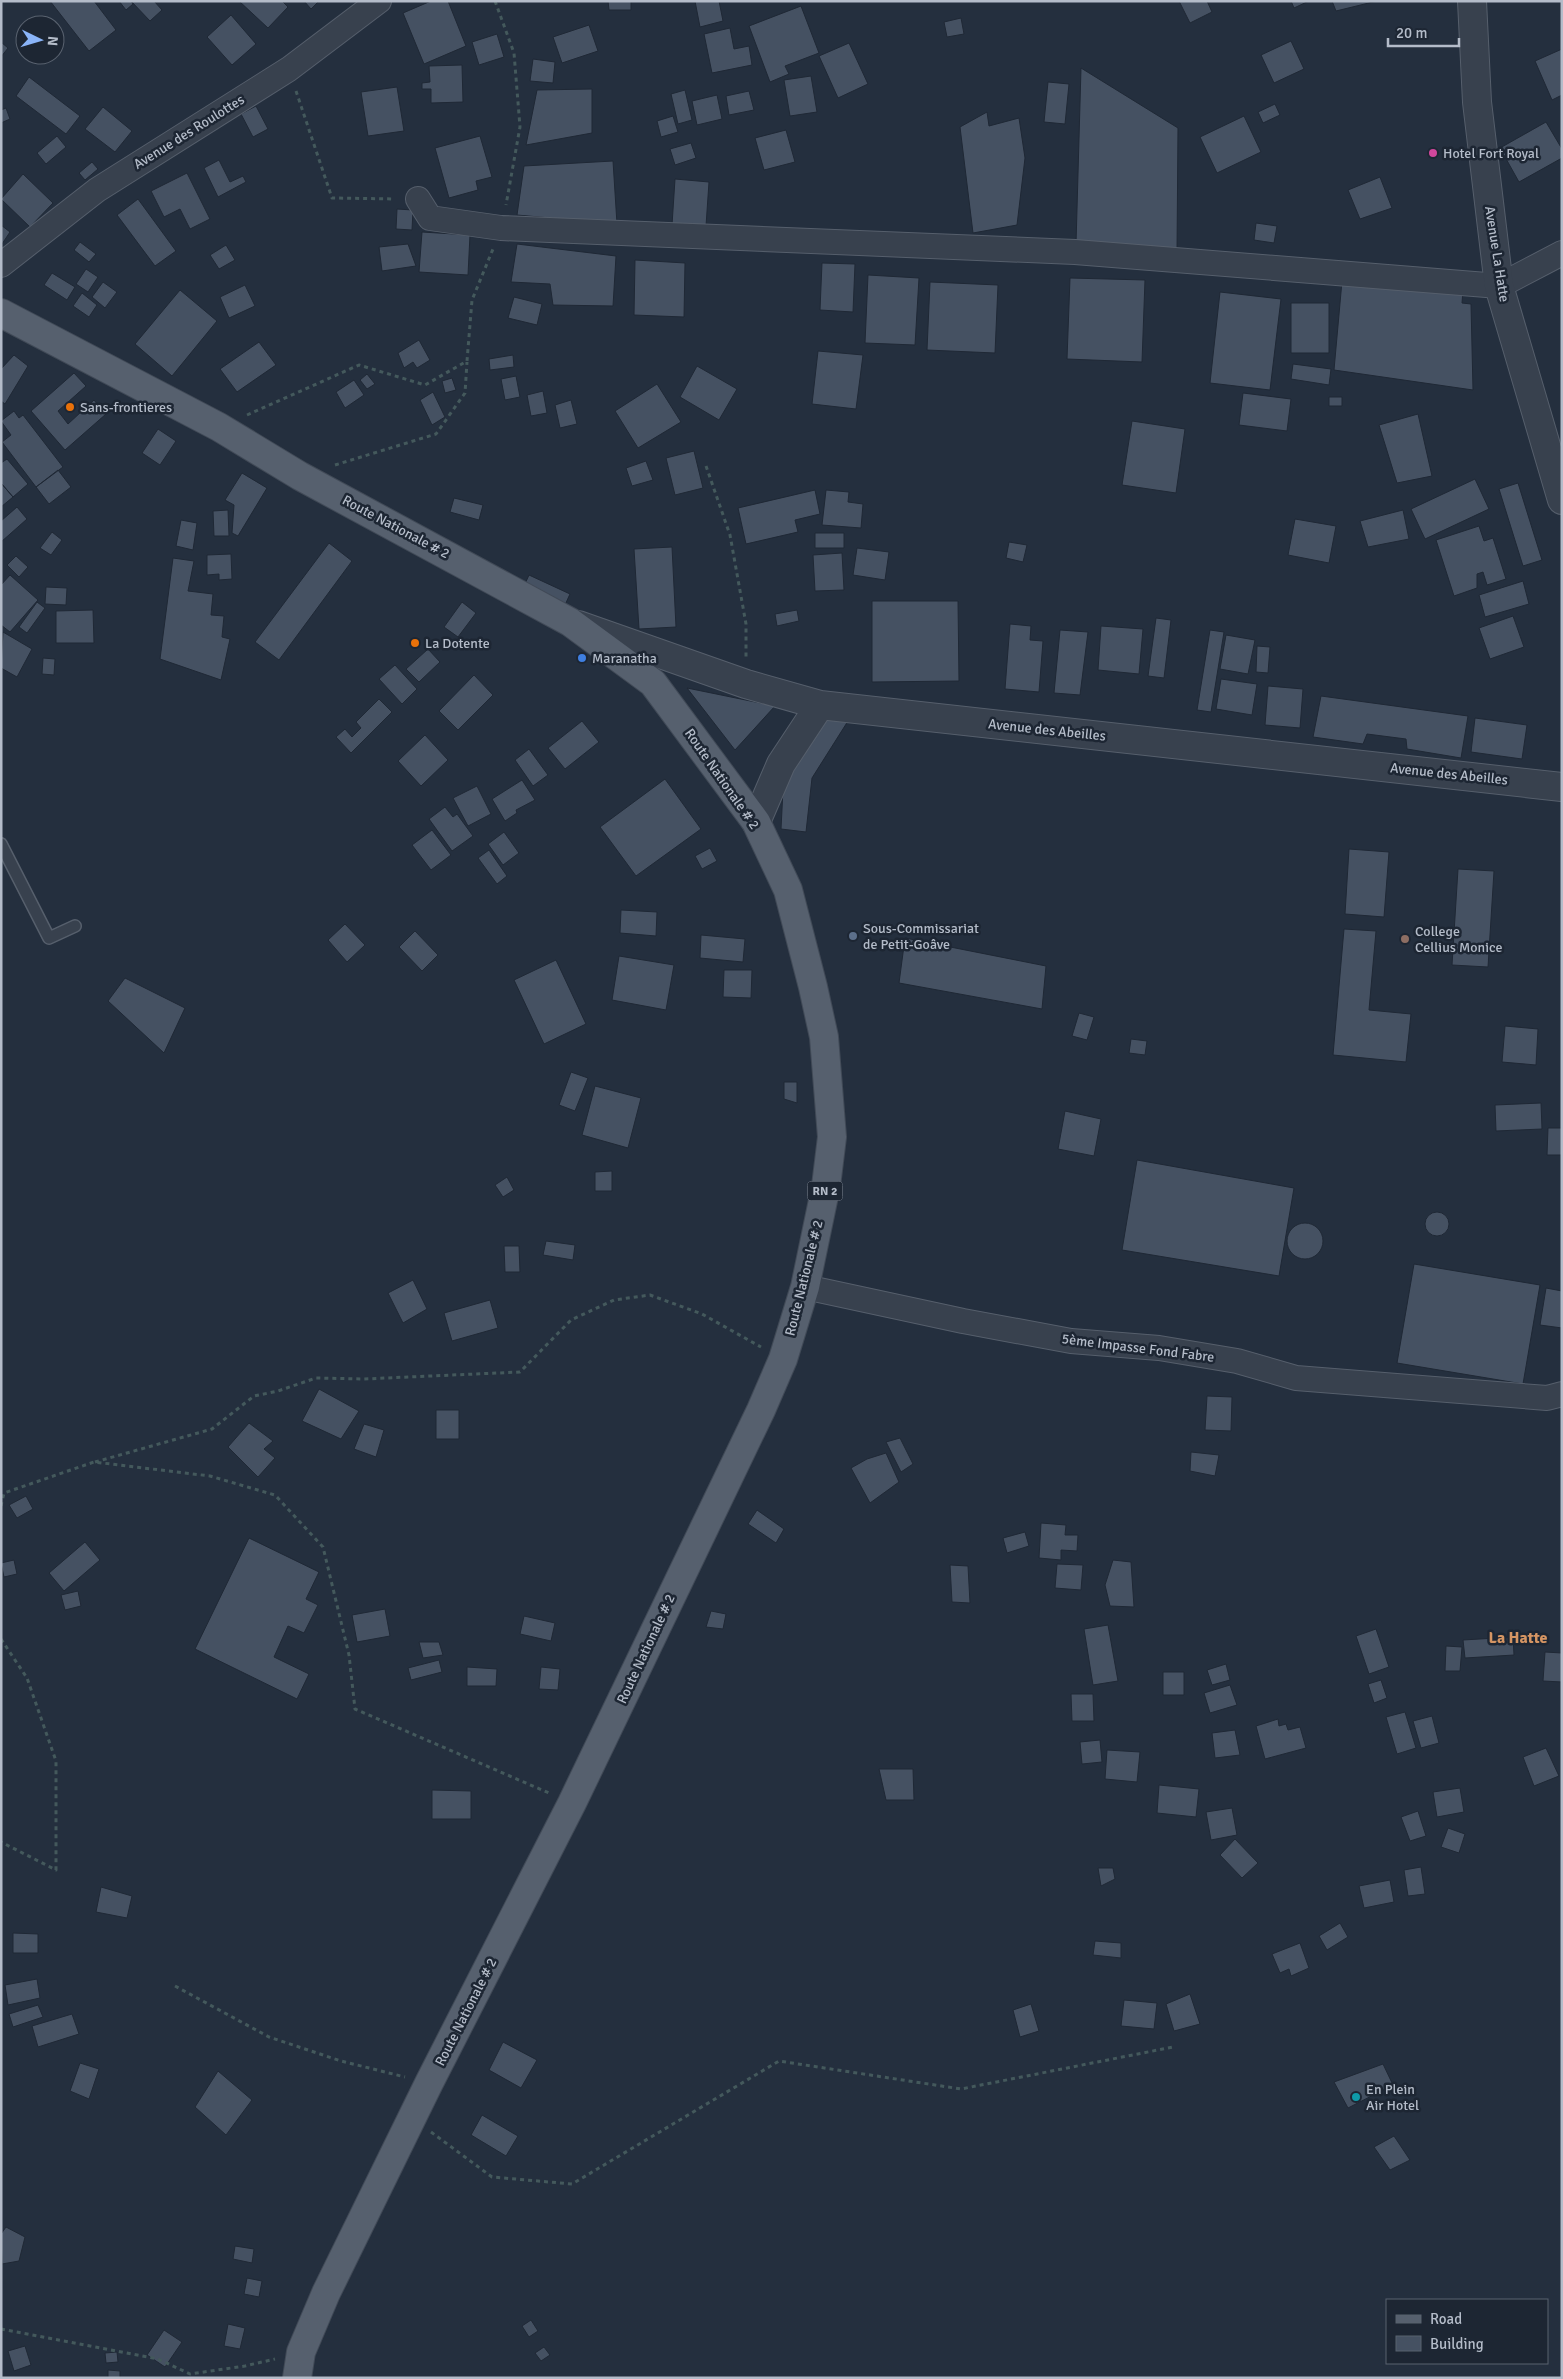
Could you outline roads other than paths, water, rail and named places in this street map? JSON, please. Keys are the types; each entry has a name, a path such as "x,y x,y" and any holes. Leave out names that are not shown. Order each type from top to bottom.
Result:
{"main road":[{"name":"Route Nationale # 2","path":"1,313 219,427 300,476 570,622 653,683 756,822 788,890 824,1037 832,1137 826,1186 805,1287 783,1359 761,1410 572,1803 429,2083 326,2293 298,2365"}],"street":[{"name":"Avenue des Roulottes","path":"1,264 97,190 289,69 379,1"},
{"name":"Avenue La Hatte","path":"1472,1 1477,102 1499,286 1562,500"},
{"path":"418,199 430,218 501,228 1075,252 1499,286 1562,252"},
{"name":"Avenue des Abeilles","path":"570,622 746,684 820,704 1562,787"},
{"path":"756,822 781,764 820,704"},
{"path":"1534,784 1562,765"},
{"name":"5ème Impasse Fond Fabre","path":"805,1287 963,1321 1071,1341 1159,1348 1237,1361 1296,1378 1547,1398 1562,1394"}],"lane":[{"path":"1,844 49,938 75,926"}],"place":[{"name":"Hotel Fort Royal","path":"1433,153"},
{"name":"Sans-frontieres","path":"70,407"},
{"name":"La Dotente","path":"415,643"},
{"name":"Maranatha","path":"582,658"},
{"name":"Sous-Commissariat de Petit-Goâve","path":"853,936"},
{"name":"College Cellius Monice","path":"1405,939"},
{"name":"En Plein Air Hotel","path":"1356,2097"}],"district":[{"name":"La Hatte","path":"1518,1638"}]}
